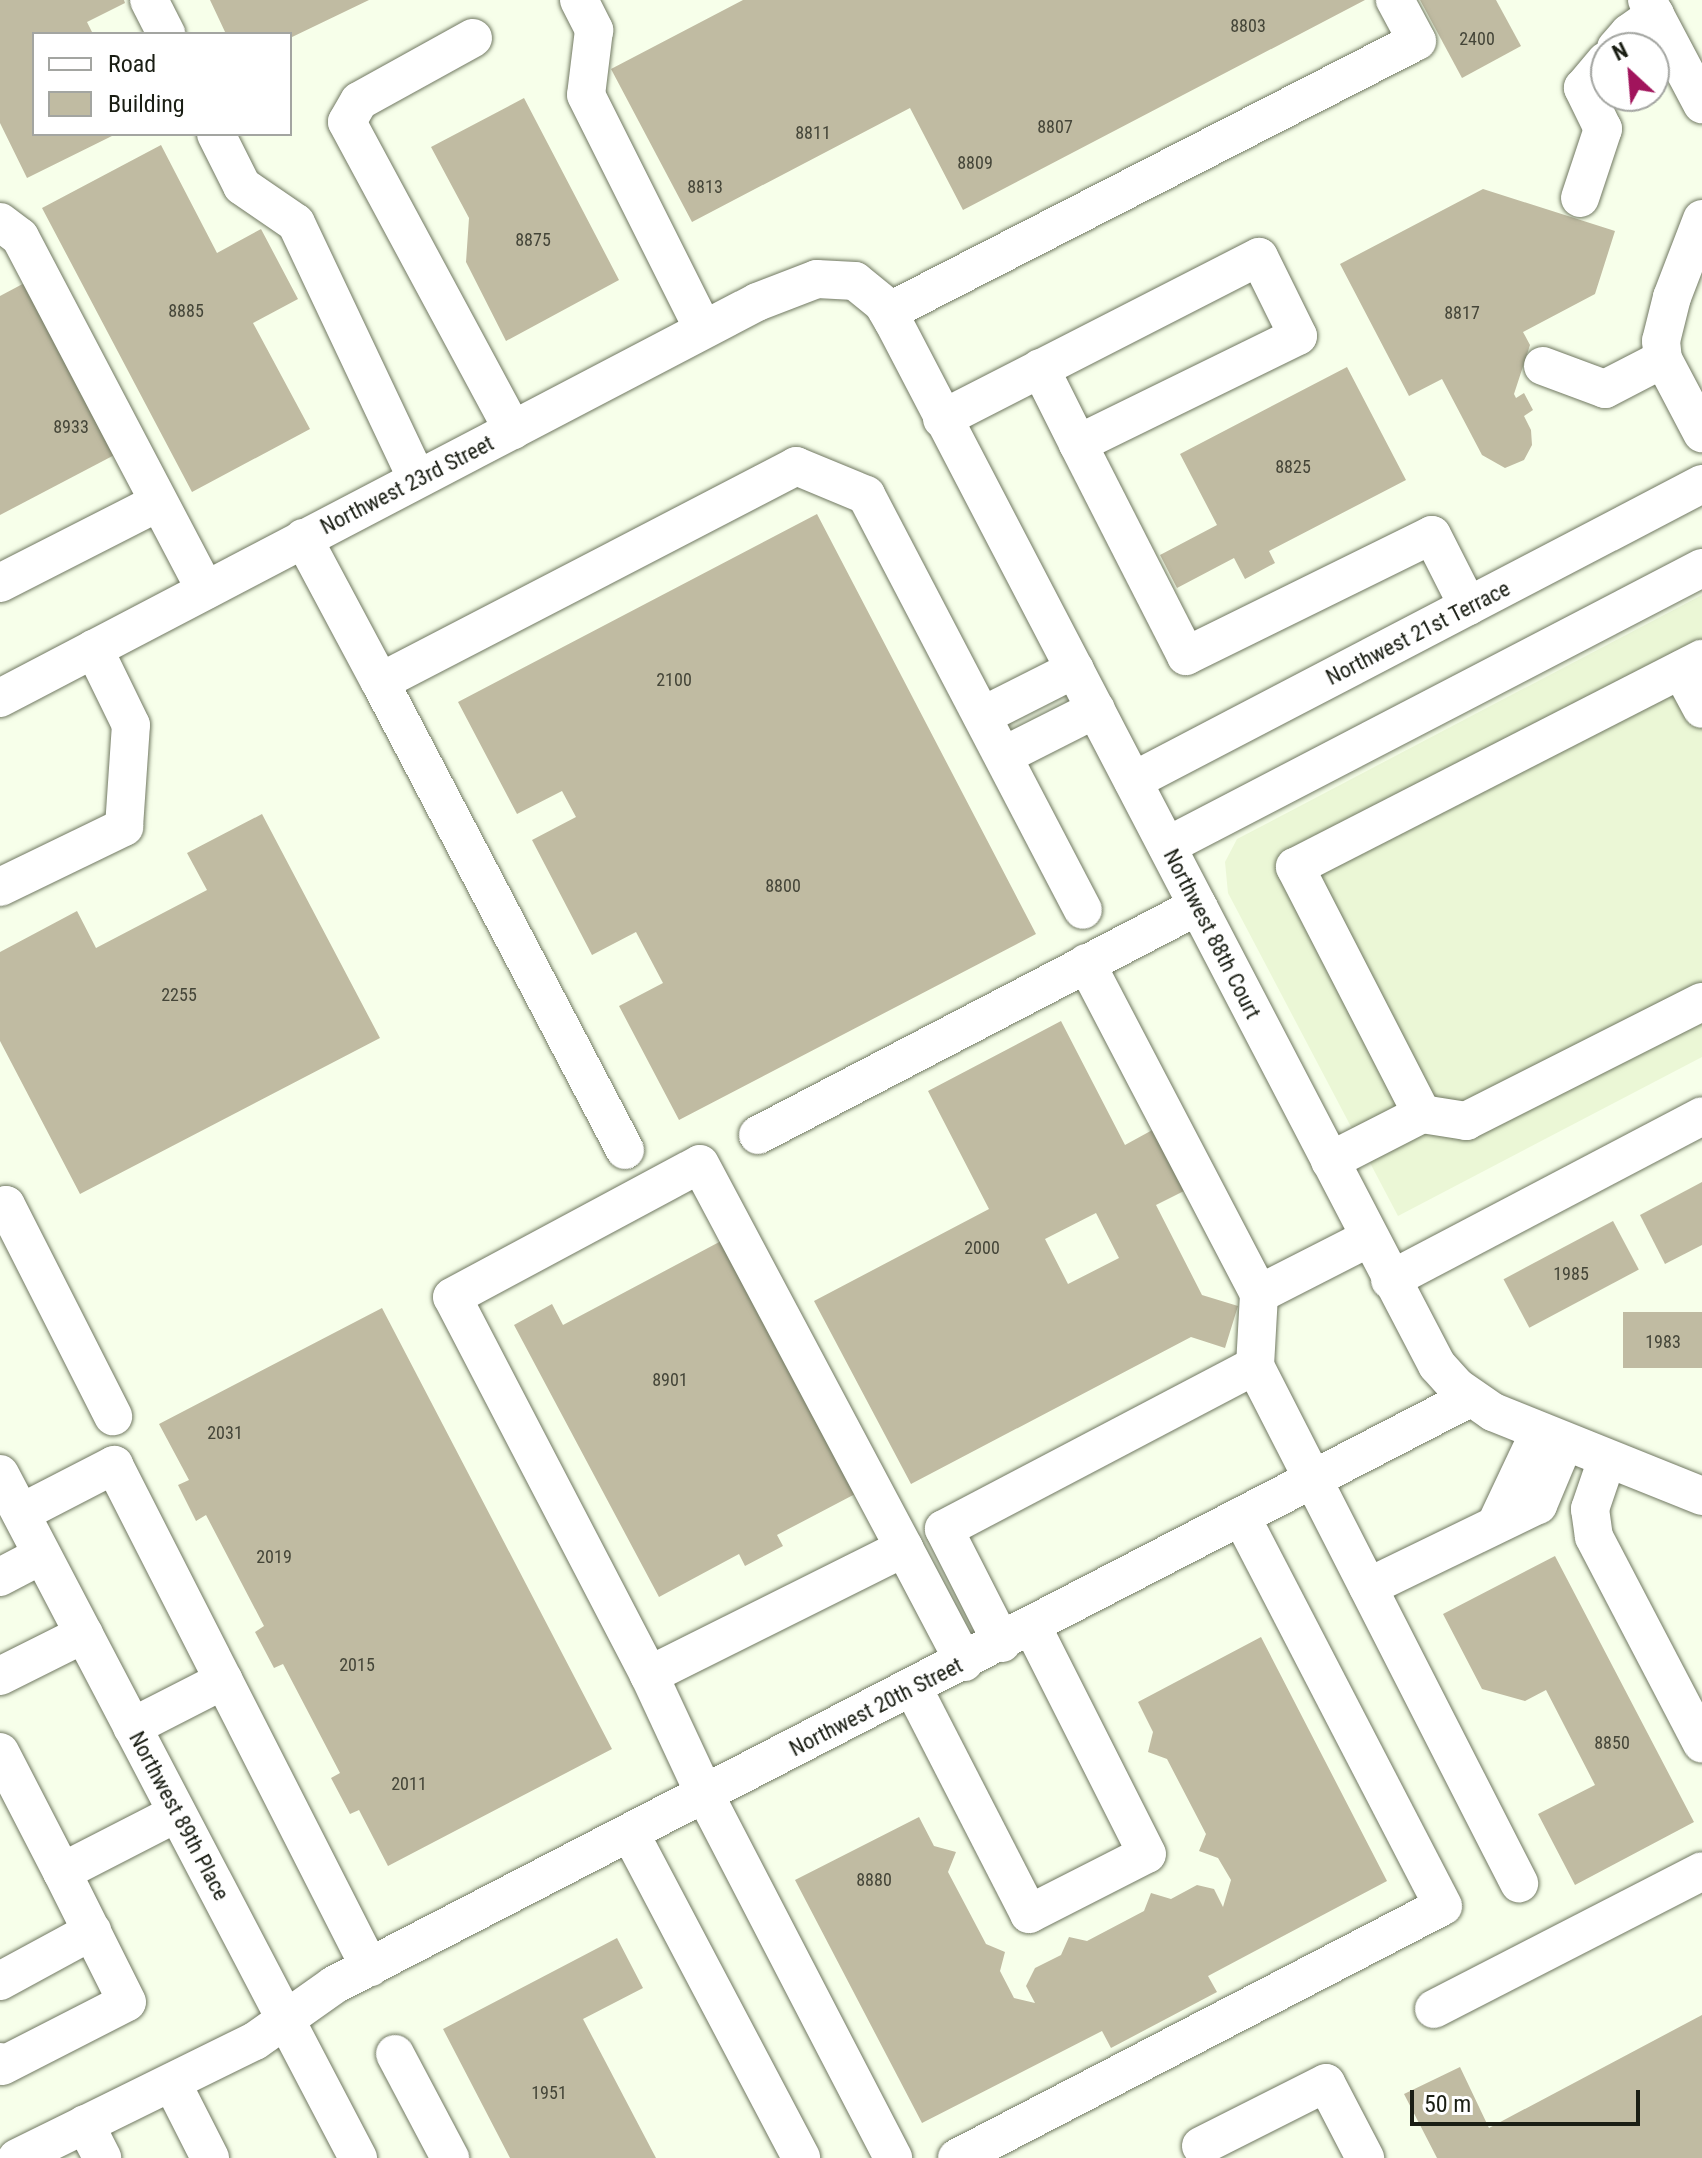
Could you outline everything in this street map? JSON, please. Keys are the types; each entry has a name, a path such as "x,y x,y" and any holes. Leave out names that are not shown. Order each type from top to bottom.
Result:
{"street":[{"path":"149,0 165,32"},
{"path":"579,0 594,30 586,95 703,329"},
{"path":"888,312 1417,41 1395,0"},
{"path":"1630,32 1651,7 1702,104"},
{"path":"473,38 359,101 347,122 513,430"},
{"path":"1590,80 1583,88 1590,102"},
{"path":"1580,198 1603,129 1595,112"},
{"path":"217,136 242,186 296,223 417,479"},
{"path":"1702,219 1664,321 1663,359 1702,433"},
{"path":"0,222 20,237 205,590"},
{"path":"942,419 1259,257 1298,336 1078,444"},
{"name":"Northwest 23rd Street","path":"0,698 703,329 783,291 817,279"},
{"name":"Northwest 88th Court","path":"817,279 855,281 869,289 888,312 1437,1365 1470,1398 1551,1438 1702,1496"},
{"path":"1543,366 1605,389 1663,359"},
{"path":"1040,368 1186,656 1432,535 1468,606"},
{"path":"380,682 796,466 866,495 1083,910"},
{"name":"Northwest 21st Terrace","path":"1133,781 1702,484"},
{"path":"0,583 157,503"},
{"path":"303,538 625,1150"},
{"path":"1167,846 1702,568"},
{"path":"0,887 124,827 131,725 94,649"},
{"path":"1422,1114 1295,867 1691,664 1702,709"},
{"path":"982,716 1075,669"},
{"path":"1003,756 1096,709"},
{"path":"758,1135 1198,906"},
{"path":"1086,963 1259,1294 1255,1366 1519,1883"},
{"path":"1330,1161 1422,1114 1466,1121 1702,1002"},
{"path":"1390,1280 1702,1116"},
{"path":"893,2158 705,1795 649,1675 452,1297 700,1164 964,1662"},
{"path":"2,1202 113,1416"},
{"path":"1259,1294 1369,1238"},
{"path":"913,1688 1029,1914 1147,1854 1017,1634 944,1529 1255,1366"},
{"name":"Northwest 20th Street","path":"17,2158 255,2041 334,1985 1470,1398"},
{"path":"1368,1587 1496,1524 1551,1438"},
{"path":"1607,1459 1590,1509 1594,1537 1702,1744"},
{"path":"21,1513 114,1465 370,1968"},
{"name":"Northwest 89th Place","path":"0,1474 358,2158"},
{"path":"957,2158 1443,1906 1241,1516"},
{"path":"649,1675 904,1548"},
{"path":"0,1577 42,1555"},
{"path":"0,1676 84,1634"},
{"path":"132,1727 224,1680"},
{"path":"0,1752 127,2002 2,2066 0,2062"},
{"path":"62,1872 177,1813"},
{"path":"630,1833 801,2158"},
{"path":"1434,2009 1702,1871"},
{"path":"0,1981 92,1931"},
{"path":"395,2054 435,2153"},
{"path":"172,2083 210,2158"},
{"path":"1201,2146 1326,2083 1365,2158"},
{"path":"85,2124 102,2158"}],"shaded area":[{"path":"1702,595 1702,1057 1398,1216 1228,893 1225,862 1237,839"}],"building":[{"path":"0,0 124,0 125,3 87,22 92,32 32,32 32,136 112,136 27,178 0,123"},
{"path":"210,0 369,0 292,37 292,32 225,32"},
{"path":"743,0 1365,0 963,210 910,108 692,222 611,69"},
{"path":"1420,0 1496,0 1521,46 1462,78"},
{"path":"524,98 619,280 506,341 466,262 469,218 431,147"},
{"path":"161,145 217,253 261,229 298,299 253,323 310,429 192,492 42,208"},
{"path":"1483,189 1615,231 1595,294 1523,332 1530,345 1514,394 1516,398 1524,393 1533,410 1524,416 1531,430 1532,445 1524,460 1505,468 1482,455 1442,379 1409,396 1340,264"},
{"path":"32,279 122,451 0,515 0,296"},
{"path":"1347,367 1406,480 1269,551 1275,563 1245,579 1234,558 1177,588 1160,555 1217,525 1180,454"},
{"path":"817,514 1036,934 679,1120 619,1006 663,983 636,932 592,955 532,840 576,817 562,791 517,814 458,702"},
{"path":"262,814 380,1038 80,1194 0,1041 0,952 77,911 96,948 207,890 187,853"},
{"path":"1061,1021 1125,1145 1156,1128 1188,1189 1156,1205 1202,1295 1238,1306 1225,1348 1191,1337 911,1484 814,1301 989,1209 928,1091","holes":["1096,1213 1119,1258 1068,1284 1045,1239"]},
{"path":"1702,1182 1702,1245 1665,1264 1640,1215"},
{"path":"1613,1221 1639,1270 1529,1328 1504,1279"},
{"path":"723,1240 857,1493 777,1535 783,1546 745,1566 739,1554 659,1597 514,1325 552,1304 563,1325"},
{"path":"382,1308 612,1749 388,1866 359,1810 350,1814 331,1778 340,1773 283,1664 274,1668 255,1632 264,1626 206,1515 196,1521 178,1485 189,1480 159,1424"},
{"path":"1623,1312 1702,1312 1702,1368 1623,1368"},
{"path":"1555,1556 1694,1822 1575,1885 1538,1814 1595,1785 1546,1690 1525,1701 1482,1689 1443,1614"},
{"path":"1261,1637 1387,1881 1208,1976 1217,1992 1111,2048 1102,2031 922,2123 795,1880 919,1817 934,1846 956,1852 948,1872 986,1944 1005,1952 1000,1971 1014,1998 1035,2003 1026,1986 1035,1968 1061,1955 1069,1937 1087,1941 1144,1911 1151,1893 1171,1899 1197,1885 1214,1889 1223,1907 1231,1880 1218,1858 1199,1851 1206,1834 1167,1759 1148,1752 1153,1732 1138,1702"},
{"path":"617,1938 643,1988 583,2019 656,2158 510,2158 443,2029"},
{"path":"1702,2015 1702,2158 1437,2158 1404,2094 1460,2067 1489,2128"}]}
